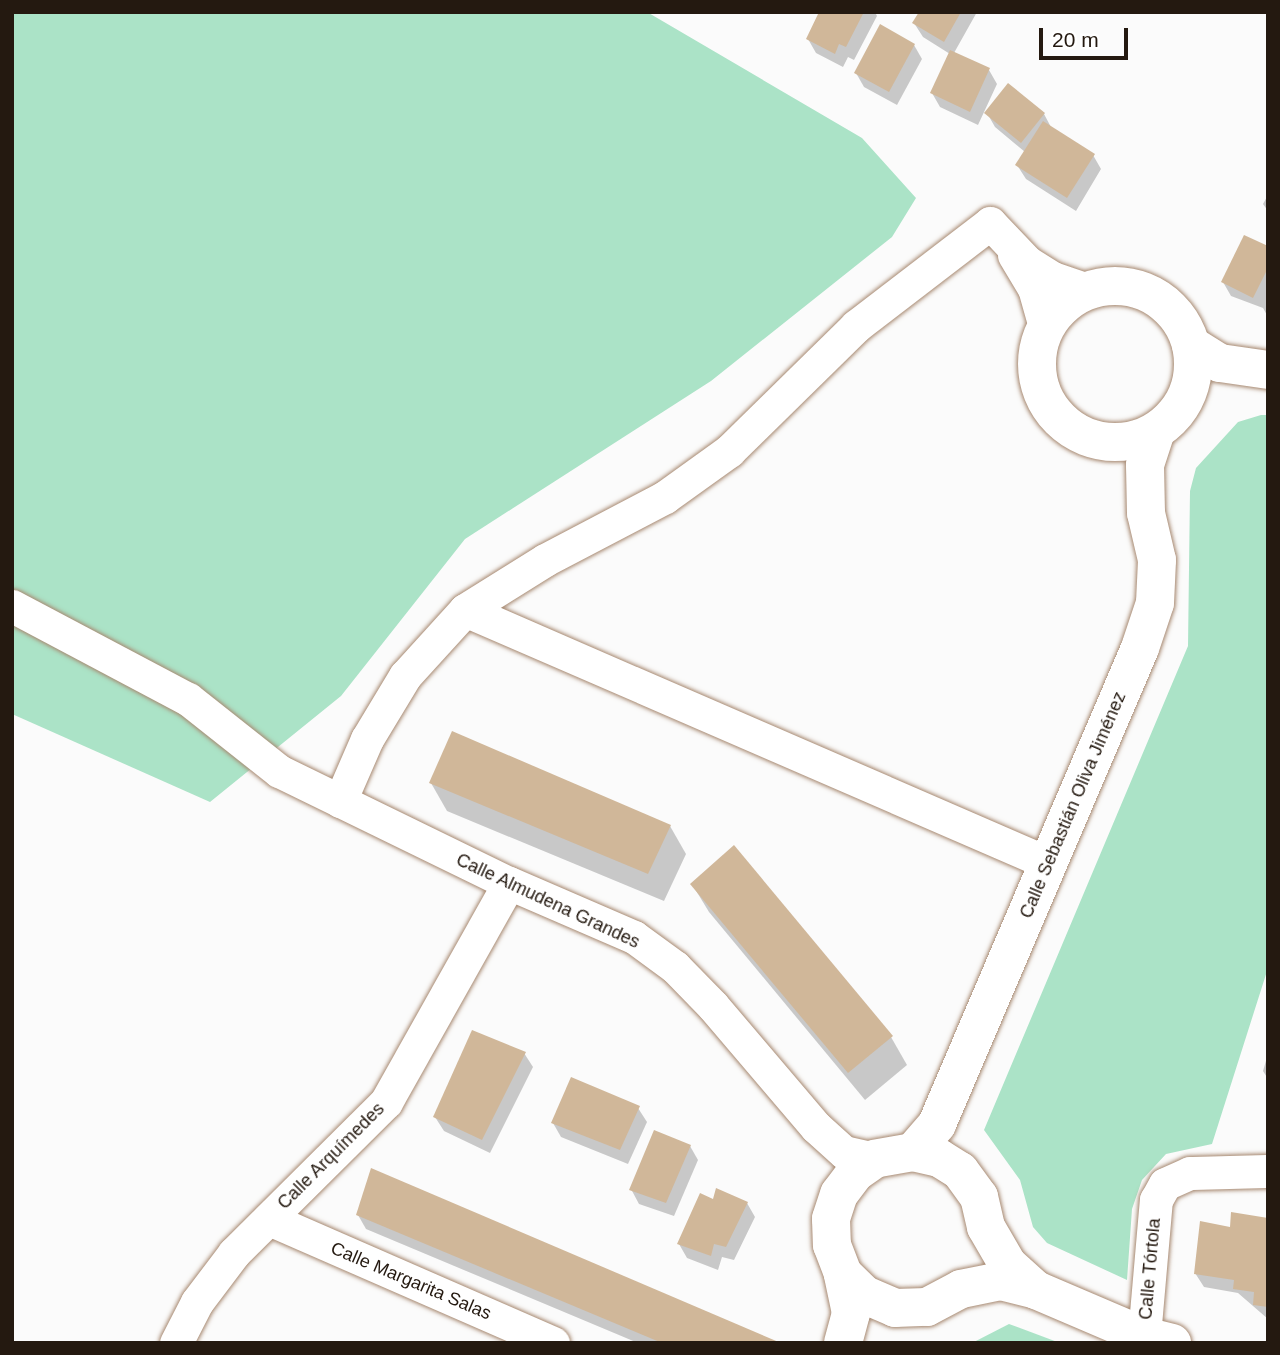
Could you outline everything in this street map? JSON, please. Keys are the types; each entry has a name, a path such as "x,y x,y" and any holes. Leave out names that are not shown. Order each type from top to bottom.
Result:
{"street":[{"path":"990,223 1027,262 1053,278 1088,290 1131,287 1154,296 1176,315 1191,345 1193,375 1187,396 1173,418 1156,432 1134,442 1097,442 1072,431 1052,413 1040,391 1036,354 1045,327 1063,304 1088,290"},
{"path":"990,223 1034,288 1045,327"},
{"path":"340,801 367,739 405,676 465,610 545,559 665,496 729,451 856,326 990,223"},
{"path":"1191,345 1220,363 1260,370"},
{"path":"1187,396 1260,370"},
{"name":"Calle Sebastián Oliva Jiménez","path":"913,1152 937,1124 1140,648 1155,603 1157,560 1146,513 1145,466 1156,432"},
{"name":"Calle Sebastián Oliva Jiménez","path":"1097,442 1125,470 1146,513"},
{"name":"Calle Almudena Grandes","path":"12,606 188,699 279,771 509,883 634,937 675,967 816,1127 844,1152 875,1159"},
{"path":"465,610 1048,863"},
{"name":"Calle Arquímedes","path":"176,1343 197,1302 233,1253 386,1102 509,883"},
{"name":"Calle Sebastián Oliva Jiménez","path":"951,1089 949,1129 960,1171"},
{"name":"Calle Almudena Grandes","path":"816,1127 835,1163 839,1194"},
{"path":"843,1343 851,1313 844,1274 832,1245 831,1219 839,1194 855,1173 875,1159 913,1152 939,1158 960,1171 979,1197 986,1227 1008,1265 1036,1290"},
{"name":"Calle Tórtola","path":"1158,1340 1156,1200 1165,1184 1190,1173 1268,1171"},
{"name":"Calle Margarita Salas","path":"269,1219 553,1343"},
{"path":"961,1289 979,1265 986,1227"},
{"path":"844,1274 865,1295 895,1308 927,1307 961,1289 1001,1282 1036,1290 1158,1340"},
{"path":"853,1343 895,1308"}],"green space":[{"path":"12,12 647,12 862,138 916,198 892,237 711,381 465,539 341,696 210,802 12,714"},
{"path":"1268,415 1268,968 1212,1144 1166,1154 1142,1180 1132,1209 1127,1280 1047,1243 1033,1227 1020,1180 984,1130 1188,646 1190,491 1196,468 1238,422"},
{"path":"1009,1324 1060,1343 972,1343"}],"building":[{"path":"819,12 864,12 846,47 839,44 835,54 806,39"},
{"path":"919,12 961,12 944,42 912,23"},
{"path":"880,24 915,44 889,92 854,73"},
{"path":"950,50 990,68 970,112 930,93"},
{"path":"1008,83 1045,113 1021,143 984,113"},
{"path":"1043,121 1095,154 1067,198 1015,165"},
{"path":"1244,235 1268,246 1268,268 1253,298 1221,282"},
{"path":"452,731 671,825 648,874 429,783"},
{"path":"734,845 893,1036 848,1073 690,884"},
{"path":"472,1030 526,1052 482,1140 433,1117"},
{"path":"571,1077 640,1106 620,1150 551,1123"},
{"path":"654,1130 691,1145 666,1203 629,1190"},
{"path":"371,1168 781,1343 662,1343 356,1215"},
{"path":"716,1188 748,1202 726,1247 714,1244 711,1256 677,1244 700,1193 713,1199"},
{"path":"1231,1212 1268,1218 1268,1307 1253,1305 1254,1292 1233,1289 1234,1280 1194,1274 1200,1221 1230,1227"}]}
